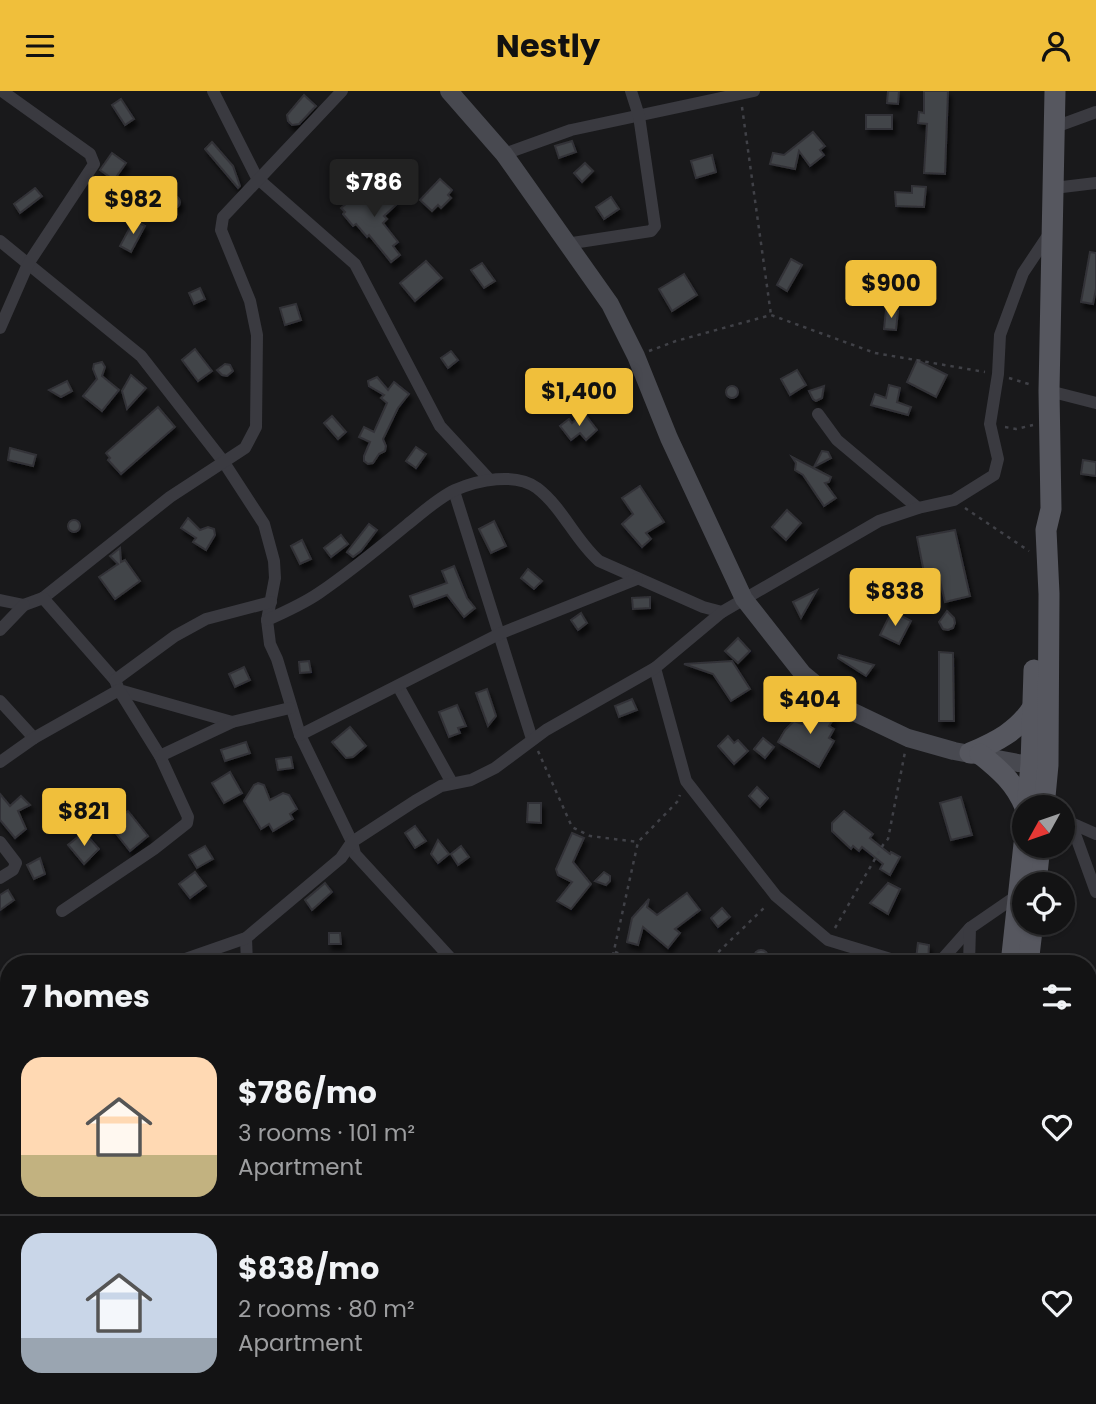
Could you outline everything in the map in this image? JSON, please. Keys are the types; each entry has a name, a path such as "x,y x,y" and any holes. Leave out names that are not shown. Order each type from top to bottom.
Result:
{"main road":[{"path":"1030,795 1039,764 1049,594 1046,530 1051,509 1049,391 1055,91"},
{"path":"1043,795 1033,707 1035,555 1037,524 1051,509"},
{"path":"1020,795 1006,775 975,754 1024,722 1033,707"},
{"path":"1012,955 1014,935"},
{"path":"1029,955 1031,935"}],"street":[{"path":"0,96 2,91 90,154 94,164 28,264 0,328"},
{"path":"213,91 257,178 355,264 440,426 489,479"},
{"path":"0,630 24,605 43,598 150,512 245,447 256,427 257,335 250,301 220,230 223,217 342,91"},
{"path":"449,91 504,154 610,304 636,356 669,438 744,599 803,674 822,691 862,718 908,738 975,754 1039,764"},
{"path":"566,244 651,231 655,226 639,116 631,91"},
{"path":"504,154 571,130 747,92"},
{"path":"1055,127 1096,112"},
{"path":"1054,188 1096,183"},
{"path":"197,955 246,938 341,858 352,842 441,786 471,780 495,768 532,739 655,668 722,612 879,521 918,508 954,501 994,475 998,459 990,424 998,374 1000,335 1023,273 1051,231"},
{"path":"0,241 141,356 223,461 264,524 274,561 275,578 267,620 270,644 300,735 352,842 355,854 448,955"},
{"path":"1049,391 1096,403"},
{"path":"818,414 837,440 918,508"},
{"path":"267,620 320,593 454,491 489,479 520,481 535,486 555,504 593,557 636,579 703,607 722,612"},
{"path":"454,491 532,739"},
{"path":"300,735 499,635 636,579"},
{"path":"43,598 117,685 160,756 188,817 187,824 62,911"},
{"path":"0,600 24,605"},
{"path":"0,762 117,685 175,636 206,619 271,602"},
{"path":"655,668 686,781 776,896 828,940 877,955"},
{"path":"117,685 232,722"},
{"path":"398,686 452,783"},
{"path":"0,701 34,738"},
{"path":"160,756 232,722 290,708"},
{"path":"1075,825 1096,834"},
{"path":"1075,841 1096,892"},
{"path":"0,842 16,863 13,870 0,878"},
{"path":"946,955 970,928 1012,899"},
{"path":"969,955 970,928"},
{"path":"246,938 247,955"}],"path":[{"path":"747,92 771,315"},
{"path":"636,356 676,341 771,315 875,353 998,374 1049,391"},
{"path":"990,424 1016,429 1049,421"},
{"path":"954,501 1035,555"},
{"path":"828,940 888,839 908,738"},
{"path":"532,739 572,827 590,836 638,842"},
{"path":"614,955 638,842 678,801 686,781"},
{"path":"715,955 776,896"},
{"path":"615,952 623,955"}],"building":[{"path":"888,91 899,91 898,104 887,103"},
{"path":"924,91 948,91 945,174 924,173 927,124 918,123 919,112 924,113"},
{"path":"304,95 316,106 299,124 292,125 287,115"},
{"path":"121,99 134,119 125,125 112,105"},
{"path":"866,115 892,115 892,129 866,129"},
{"path":"813,132 825,146 820,150 824,155 810,166 799,151 795,169 770,164 773,153 784,155"},
{"path":"572,141 576,152 559,158 555,146"},
{"path":"212,142 233,166 240,186 238,188 205,149"},
{"path":"112,153 126,163 114,180 100,170"},
{"path":"712,155 716,172 696,178 691,161"},
{"path":"585,163 593,171 582,182 574,173"},
{"path":"440,179 452,190 448,195 451,198 441,208 438,205 432,211 420,200"},
{"path":"377,184 396,205 384,216 387,219 383,223 398,242 393,246 400,255 391,262 369,235 367,237 356,224 353,226 341,208 352,199 355,203"},
{"path":"912,186 926,187 924,207 896,206 895,192 912,193"},
{"path":"35,188 42,196 20,213 14,204"},
{"path":"174,196 180,202 174,208 168,202"},
{"path":"611,197 619,209 604,219 596,207"},
{"path":"134,220 145,226 131,252 120,246"},
{"path":"1090,252 1096,253 1096,289 1093,304 1081,302"},
{"path":"791,259 802,265 787,291 777,285"},
{"path":"426,261 442,278 415,301 400,283"},
{"path":"482,263 495,281 484,288 471,270"},
{"path":"684,274 697,295 672,311 659,289"},
{"path":"200,288 205,299 194,304 189,293"},
{"path":"296,304 301,320 285,325 280,308"},
{"path":"886,310 898,311 896,330 884,329"},
{"path":"195,349 212,371 198,381 182,360"},
{"path":"451,351 458,360 448,368 441,358"},
{"path":"917,360 947,375 936,397 907,382"},
{"path":"102,362 105,367 102,376 119,390 102,411 83,396 97,379 94,364"},
{"path":"225,364 230,365 233,371 227,376 217,370"},
{"path":"797,370 806,385 790,395 781,379"},
{"path":"131,375 146,388 127,409 122,391"},
{"path":"377,377 388,390 394,382 409,394 398,408 383,439 385,451 379,454 373,463 368,464 364,461 364,456 370,442 359,437 364,427 374,432 387,403 381,398 384,395 369,386 368,381"},
{"path":"67,381 72,391 61,397 49,390"},
{"path":"889,385 900,388 897,402 911,407 908,415 871,405 875,394 886,398"},
{"path":"732,386 738,392 732,398 726,392"},
{"path":"824,386 822,398 816,401 813,399 809,391"},
{"path":"158,407 175,427 121,474 108,460 110,458 106,453"},
{"path":"584,413 597,430 586,440 580,433 571,440 560,426 569,419 572,423"},
{"path":"332,416 346,432 338,439 324,423"},
{"path":"416,447 426,454 416,468 406,461"},
{"path":"10,448 36,455 33,466 8,460"},
{"path":"822,451 828,452 831,458 814,467"},
{"path":"792,457 831,477 829,482 825,483 836,498 824,506 803,475 795,470 796,463"},
{"path":"1083,460 1096,462 1096,476 1081,474"},
{"path":"640,486 664,522 646,533 651,539 642,547 622,524 633,514 622,498"},
{"path":"787,510 801,523 786,540 772,527"},
{"path":"188,518 200,530 208,527 214,529 215,535 206,550 193,542 196,538 181,528"},
{"path":"74,520 80,526 74,532 68,526"},
{"path":"494,521 506,546 491,553 479,529"},
{"path":"369,524 377,530 353,557 347,552"},
{"path":"955,530 970,596 945,602 939,576 925,578 917,537"},
{"path":"341,535 348,544 331,557 324,548"},
{"path":"302,540 311,559 300,564 291,546"},
{"path":"120,548 121,562 125,560 140,581 115,599 99,577 118,564 110,556"},
{"path":"454,566 467,598 475,608 464,617 447,595 414,607 410,596 447,583 442,571"},
{"path":"528,569 542,581 534,589 521,578"},
{"path":"817,590 801,618 793,602"},
{"path":"650,597 650,608 633,609 632,598"},
{"path":"892,611 911,621 899,644 880,635"},
{"path":"947,611 955,623 953,628 948,630 943,629 939,622"},
{"path":"581,613 587,623 578,630 571,620"},
{"path":"738,638 750,651 738,663 725,651"},
{"path":"939,652 953,653 954,721 939,721"},
{"path":"839,655 874,665 866,676 838,658"},
{"path":"309,661 311,672 300,673 299,662"},
{"path":"732,661 750,689 731,701 713,674 684,664"},
{"path":"244,667 250,680 235,687 229,674"},
{"path":"487,689 496,716 488,726 476,693"},
{"path":"632,699 637,710 619,717 615,706"},
{"path":"457,705 466,726 458,728 460,733 449,737 439,712"},
{"path":"812,705 834,718 829,726 834,729 829,738 834,741 819,767 778,742 794,721 802,724"},
{"path":"350,727 366,746 353,757 346,758 332,742"},
{"path":"728,736 734,743 738,740 748,751 734,764 718,746"},
{"path":"763,738 774,747 765,758 754,749"},
{"path":"246,742 250,753 225,761 221,750"},
{"path":"291,757 293,768 278,770 276,759"},
{"path":"230,772 242,793 224,803 212,783"},
{"path":"258,783 264,785 270,800 283,793 289,795 297,809 290,814 293,819 273,831 269,824 261,829 244,801"},
{"path":"757,787 768,798 760,807 749,796"},
{"path":"0,794 10,806 21,796 30,805 18,811 26,829 15,838 0,820"},
{"path":"961,797 972,835 951,840 940,803"},
{"path":"528,803 541,803 541,823 527,822"},
{"path":"128,811 148,836 130,851 110,826"},
{"path":"844,811 873,834 870,838 890,854 891,852 900,857 890,875 880,869 883,864 862,847 859,851 853,846 851,849 832,831 832,823"},
{"path":"415,826 426,841 415,848 405,833"},
{"path":"84,832 99,849 84,864 68,845"},
{"path":"572,833 584,838 573,862 591,884 571,909 557,901 572,882 558,875 556,869"},
{"path":"438,840 449,854 438,863 431,854"},
{"path":"205,846 213,859 197,868 189,855"},
{"path":"461,846 469,857 458,865 451,854"},
{"path":"40,858 45,874 34,879 27,865"},
{"path":"195,872 206,886 190,898 179,884"},
{"path":"604,872 610,876 606,885 595,881"},
{"path":"325,883 332,892 312,910 305,900"},
{"path":"888,883 900,889 888,914 870,903"},
{"path":"8,890 14,900 0,910 0,895"},
{"path":"687,893 700,910 675,929 680,933 668,948 643,927 638,945 627,942 632,918 649,899 647,907 657,915"},
{"path":"722,908 730,917 718,927 711,918"},
{"path":"329,933 340,933 341,944 329,944"},
{"path":"918,943 929,945 928,955 916,955"},
{"path":"758,950 764,950 768,954 754,955"}]}
